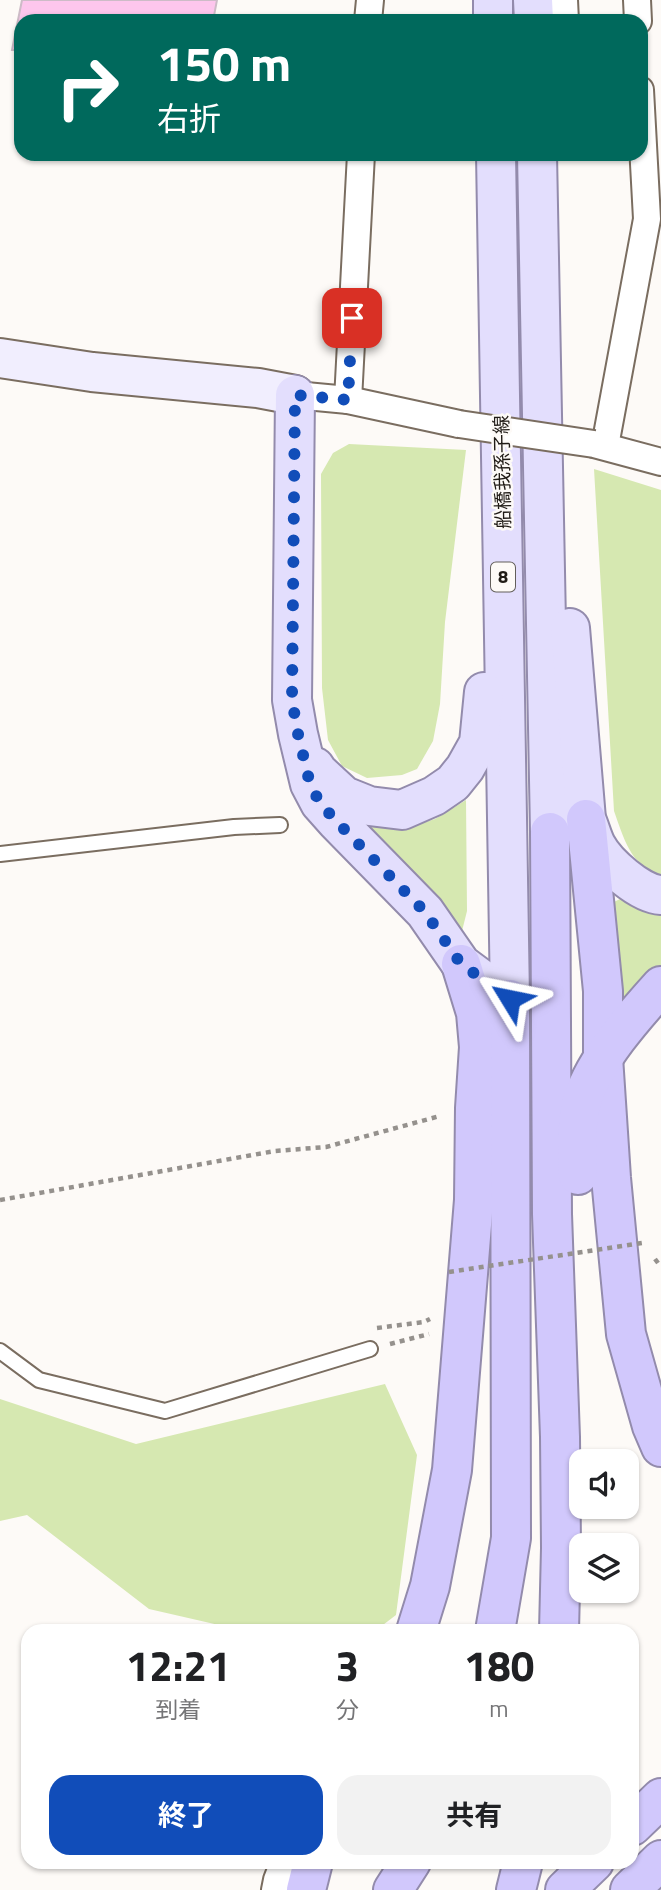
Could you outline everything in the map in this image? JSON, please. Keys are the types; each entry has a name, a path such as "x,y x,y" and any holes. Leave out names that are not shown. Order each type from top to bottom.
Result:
{"highway":[{"path":"586,819 603,991 603,1057 611,1178 626,1334 652,1426 661,1447"},
{"path":"550,832 552,1214 561,1437 559,1624"},
{"path":"418,1624 430,1586 452,1471 474,1200 479,1047 476,1013 461,964"},
{"path":"561,1437 578,1365 578,1123 583,1098 603,1057 661,986"},
{"path":"479,1047 491,1019 510,999"},
{"path":"496,1624 511,1538 510,999"},
{"path":"639,1819 661,1798"},
{"path":"631,1890 661,1860"},
{"path":"306,1890 311,1869"},
{"path":"393,1890 406,1869"},
{"path":"565,1890 587,1869"}],"main road":[{"name":"船橋我孫子線","path":"496,161 510,999"},
{"path":"537,161 550,832"},
{"path":"295,395 292,700 310,784 320,803 336,821 425,912 461,964 510,999"},
{"path":"544,475 567,584 586,819 597,847 615,867 631,882 653,895 661,895"},
{"path":"298,734 317,771 344,796 369,806 402,810 434,796 453,783 479,743 502,503"}],"street":[{"path":"348,400 361,161"},
{"path":"599,445 647,219 644,161"},
{"path":"0,358 92,372 258,388 348,400 459,424 599,445 661,462"},
{"path":"275,1890 281,1869"}],"lane":[{"path":"0,854 234,827 280,825"},
{"path":"0,1352 39,1380 165,1411 370,1349"}],"path":[{"path":"0,1200 275,1151 326,1147 475,1108"},
{"path":"446,1282 449,1272 642,1242"},
{"path":"382,1327 424,1322 436,1314"},
{"path":"370,1349 440,1332"}],"green space":[{"path":"349,444 466,450 445,622 440,704 433,741 417,769 402,775 367,778 342,766 328,740 322,688 321,474 333,453"},
{"path":"594,469 661,490 661,875 642,866 635,858 614,811"},
{"path":"466,800 467,911 462,931 417,879 357,819 404,829 435,819"},
{"path":"620,899 661,912 661,968 625,1005 619,1003 614,902"},
{"path":"385,1384 417,1455 396,1615 384,1624 214,1624 149,1609 27,1515 0,1521 0,1399 136,1444"}],"building":[{"path":"22,0 217,0 214,14 19,14"}],"route":[{"path":"352,318 348,400 295,395 292,700 298,734 310,784 320,803 425,912 461,964 510,999"}]}
